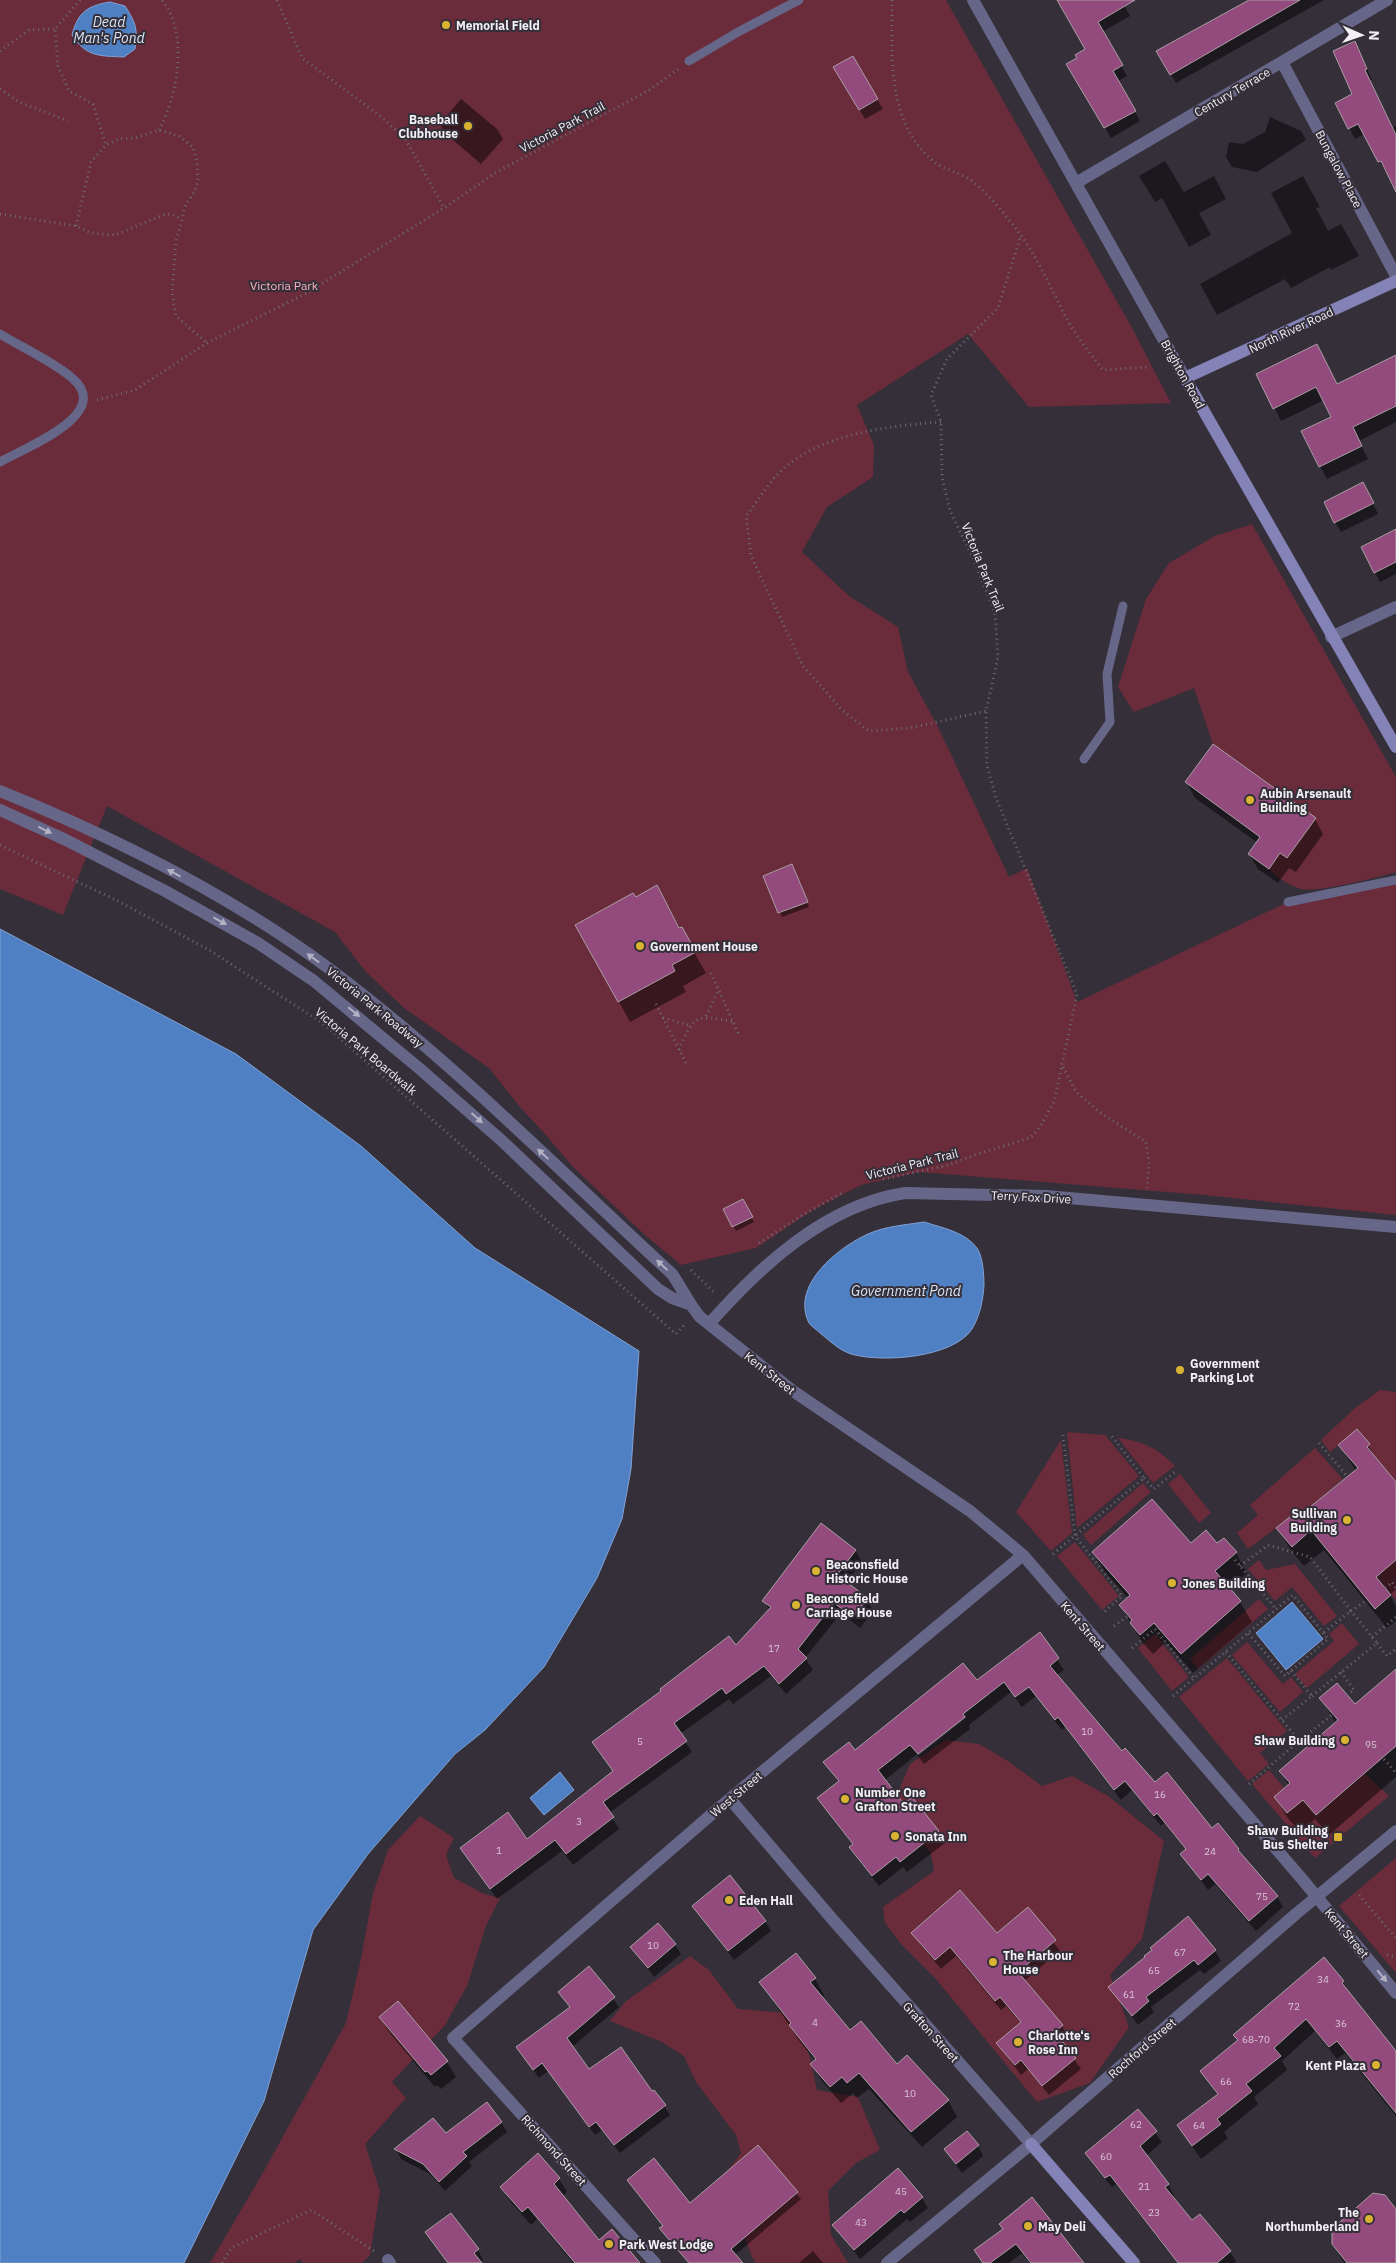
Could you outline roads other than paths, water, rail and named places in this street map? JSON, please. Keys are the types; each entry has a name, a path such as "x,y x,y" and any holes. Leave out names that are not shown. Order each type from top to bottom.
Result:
{"main road":[{"name":"North River Road","path":"1185,378 1396,281"},
{"name":"Brighton Road","path":"1185,378 1331,637 1396,747"},
{"name":"Grafton Street","path":"1031,2144 1134,2263"}],"street":[{"name":"Brighton Road","path":"973,0 1185,378"},
{"name":"Century Terrace","path":"1076,183 1387,0"},
{"name":"Bungalow Place","path":"1282,62 1396,276"},
{"path":"1331,637 1396,607"},
{"name":"Victoria Park Roadway","path":"0,791 85,829 201,887 251,917 331,970 459,1077 672,1274 682,1287 689,1304 710,1324"},
{"name":"Victoria Park Roadway","path":"0,810 66,840 165,890 258,943 314,981 420,1068 493,1133 658,1289 672,1298 689,1304"},
{"name":"Terry Fox Drive","path":"710,1324 746,1283 834,1216 886,1196 905,1193 1046,1196 1396,1227"},
{"name":"Kent Street","path":"710,1324 793,1391 970,1511 1023,1555 1396,1993"},
{"name":"West Street","path":"453,2038 730,1798 1023,1555"},
{"name":"Grafton Street","path":"730,1798 832,1920 1031,2144"},
{"name":"Rochford Street","path":"887,2263 1031,2144 1396,1831"},
{"name":"Richmond Street","path":"453,2038 655,2263"}],"lane":[{"path":"689,61 738,32 799,0"},
{"path":"0,334 72,378 82,389 84,403 80,413 66,425 0,462"},
{"path":"1084,758 1110,722 1107,674 1123,606"},
{"path":"1288,902 1396,880"}],"water":[{"name":"Dead Man's Pond","path":"110,2 125,6 135,26 135,49 124,57 94,54 83,48 72,35 77,21 85,11"},
{"path":"0,929 236,1054 361,1146 475,1248 639,1351 631,1469 622,1519 597,1578 544,1667 485,1730 455,1754 368,1854 313,1930 264,2101 184,2263 0,2263"},
{"name":"Government Pond","path":"924,1222 960,1234 977,1248 981,1256 984,1281 982,1302 975,1324 963,1339 934,1352 916,1356 898,1358 864,1357 842,1350 809,1323 805,1309 806,1295 820,1269 832,1258 856,1240 875,1231"},
{"path":"1292,1602 1323,1639 1286,1670 1256,1633"},
{"path":"560,1772 574,1790 544,1815 530,1798"}],"place":[{"name":"Memorial Field","path":"446,25"},
{"name":"Baseball Clubhouse","path":"468,126"},
{"name":"Aubin Arsenault Building","path":"1250,800"},
{"name":"Government House","path":"640,946"},
{"name":"Government Parking Lot","path":"1180,1370"},
{"name":"Sullivan Building","path":"1347,1520"},
{"name":"Beaconsfield Historic House","path":"816,1571"},
{"name":"Jones Building","path":"1172,1583"},
{"name":"Beaconsfield Carriage House","path":"796,1605"},
{"name":"Shaw Building","path":"1345,1740"},
{"name":"Number One Grafton Street","path":"845,1799"},
{"name":"Sonata Inn","path":"895,1836"},
{"name":"Shaw Building Bus Shelter","path":"1338,1837"},
{"name":"Eden Hall","path":"729,1900"},
{"name":"The Harbour House","path":"993,1962"},
{"name":"Charlotte‘s Rose Inn","path":"1018,2042"},
{"name":"Kent Plaza","path":"1376,2065"},
{"name":"The Northumberland","path":"1369,2219"},
{"name":"May Deli","path":"1028,2226"},
{"name":"Park West Lodge","path":"609,2244"}],"park label":[{"name":"Victoria Park","path":"284,285"}]}
